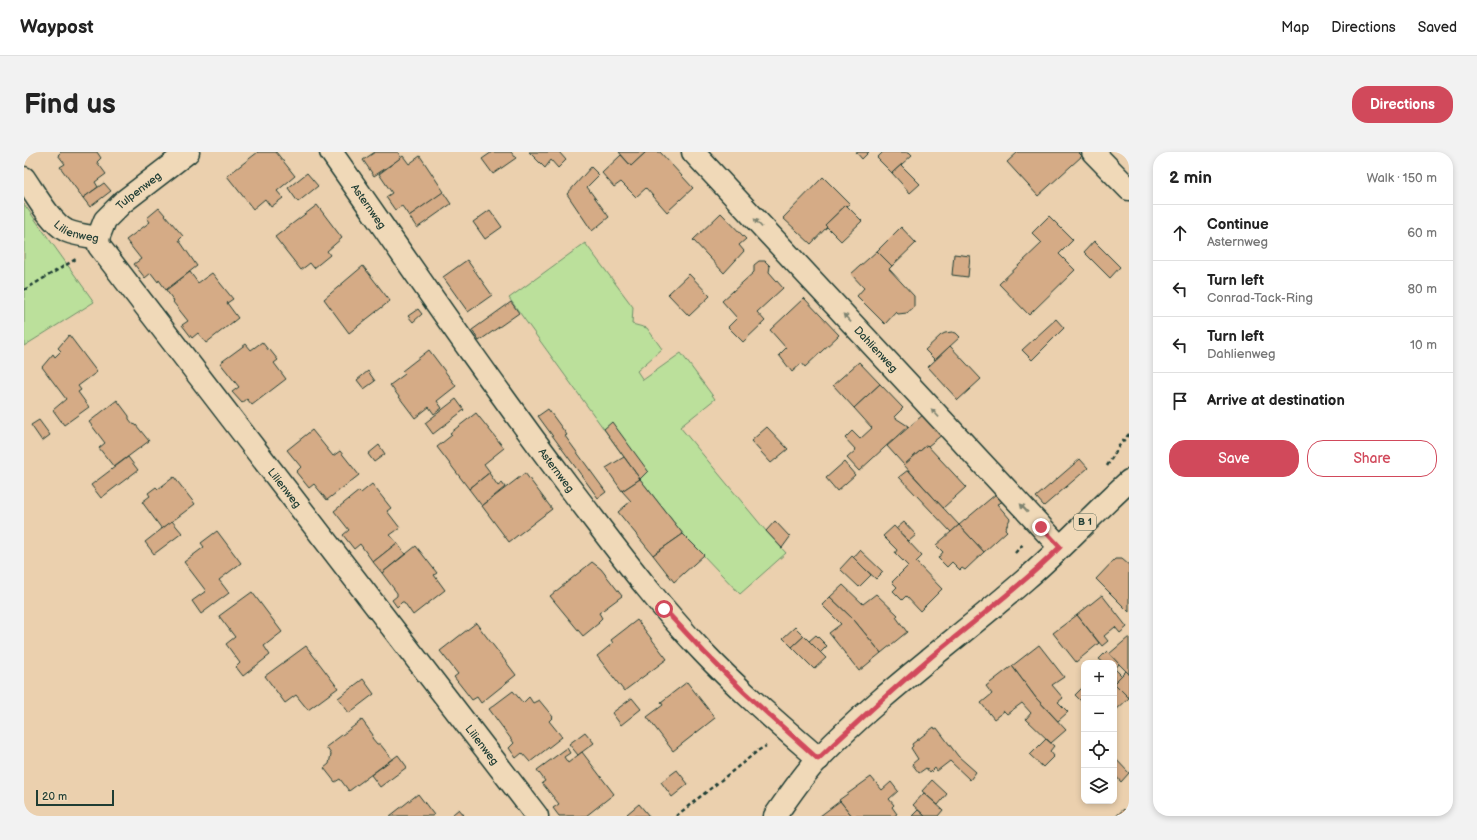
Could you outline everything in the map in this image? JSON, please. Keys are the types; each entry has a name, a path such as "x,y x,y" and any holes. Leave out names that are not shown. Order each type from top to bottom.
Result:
{"street":[{"name":"Tulpenweg","path":"98,242 105,220 123,202 188,152"},
{"name":"Asternweg","path":"331,152 525,427 615,547 664,609 744,692 818,759"},
{"name":"Dahlienweg","path":"692,152 1060,547"},
{"path":"1093,152 1129,189"},
{"name":"Lilienweg","path":"24,178 56,224 67,231 98,242 536,816"},
{"name":"B 1","path":"775,816 818,759 860,719 931,657 1025,580 1129,481"}],"path":[{"path":"24,290 98,242"},
{"path":"1106,468 1119,446 1129,434"},
{"path":"1015,553 1041,527"},
{"path":"676,816 759,750 776,741 793,736"}],"green space":[{"path":"24,204 94,302 24,346"},
{"path":"585,243 633,307 632,324 647,328 662,349 637,371 643,380 681,353 715,399 680,427 786,553 740,594 683,534 640,479 509,298"}],"building":[{"path":"61,152 97,152 101,158 97,162 106,174 95,182 98,187 83,198 60,167 65,164 58,155"},
{"path":"258,152 276,152 295,176 277,191 283,198 271,207 265,199 253,209 227,176"},
{"path":"375,152 398,152 401,158 374,176 363,160"},
{"path":"492,152 511,152 516,158 493,174 482,159"},
{"path":"529,152 559,152 566,160 558,168 551,160 545,168"},
{"path":"619,152 646,152 631,166"},
{"path":"646,152 660,152 693,188 667,212 646,188 636,197 621,182 614,187 602,173 621,155 631,166"},
{"path":"856,152 869,152 862,159"},
{"path":"883,152 909,152 912,155 892,173 877,158"},
{"path":"1018,152 1078,152 1082,156 1038,196 1007,162"},
{"path":"403,156 409,164 420,156 444,192 409,216 402,206 395,210 386,197 392,193 379,174"},
{"path":"901,165 920,184 910,193 892,173"},
{"path":"591,167 599,175 587,187 609,217 592,231 567,194"},
{"path":"307,173 318,186 298,202 288,188"},
{"path":"823,177 850,204 847,206 846,205 825,225 827,227 811,244 783,218"},
{"path":"104,183 111,191 90,207 83,198"},
{"path":"443,192 451,204 417,228 409,216"},
{"path":"317,205 342,238 327,251 330,255 314,268 310,263 301,270 275,237"},
{"path":"846,205 862,221 841,241 825,225"},
{"path":"159,208 183,236 179,240 197,266 166,290 159,280 158,282 151,273 145,278 134,264 141,259 126,240 150,222 147,218"},
{"path":"490,210 502,227 485,239 473,222"},
{"path":"721,213 746,239 739,245 744,251 724,273 693,240"},
{"path":"1049,216 1073,240 1059,254 1075,270 1029,315 999,284 1042,243 1032,233"},
{"path":"901,227 916,243 892,266 877,251"},
{"path":"1094,241 1120,267 1110,278 1084,252"},
{"path":"877,251 892,266 889,269 914,296 914,307 907,313 898,314 896,312 885,324 857,296 864,288 851,274"},
{"path":"954,254 970,256 968,277 952,275"},
{"path":"467,260 492,295 468,312 443,277"},
{"path":"759,261 765,261 770,266 769,272 783,288 757,312 765,321 743,342 728,327 737,318 722,301 754,272 754,265"},
{"path":"363,266 390,301 349,333 324,299"},
{"path":"190,272 198,283 212,273 233,299 227,303 238,318 206,343 198,333 192,338 182,325 188,321 173,302 174,301 166,290"},
{"path":"689,274 710,296 689,316 668,294"},
{"path":"804,298 839,335 805,367 802,363 792,372 779,355 786,348 770,330"},
{"path":"511,302 519,313 479,341 472,330"},
{"path":"418,309 422,314 413,322 408,316"},
{"path":"1056,319 1064,328 1032,360 1022,350"},
{"path":"952,332 956,333 960,337 935,360 925,350 941,335"},
{"path":"69,335 97,372 78,386 81,390 78,392 89,407 64,425 53,410 66,399 42,367 53,354 55,357 61,351 58,348"},
{"path":"262,342 278,360 274,363 286,379 252,405 247,399 242,403 232,392 239,387 220,363 246,344 251,350"},
{"path":"950,346 981,379 958,400 928,367"},
{"path":"429,350 456,386 437,401 442,408 434,414 429,407 415,418 390,385 405,374 402,371"},
{"path":"859,362 880,384 854,408 833,385"},
{"path":"368,371 375,381 364,389 357,380"},
{"path":"880,384 903,408 894,417 908,426 859,471 847,458 856,450 845,438 852,431 860,439 872,428 854,408"},
{"path":"456,399 464,410 433,434 425,423"},
{"path":"117,400 129,416 129,419 149,441 114,467 99,448 105,443 89,422"},
{"path":"548,409 567,435 565,436 606,492 598,498 538,416"},
{"path":"476,413 504,448 484,464 490,472 469,489 437,447 452,435 450,433"},
{"path":"924,414 943,434 928,446 927,445 904,465 887,446"},
{"path":"39,420 50,435 42,441 31,425"},
{"path":"612,422 648,471 640,479 604,429"},
{"path":"767,427 788,449 771,463 751,441"},
{"path":"312,430 333,456 340,451 359,475 327,500 314,484 309,488 296,472 301,467 287,450"},
{"path":"379,445 385,454 374,462 368,454"},
{"path":"927,445 966,487 943,508 904,465"},
{"path":"128,457 138,470 101,498 91,485"},
{"path":"624,457 640,479 622,491 606,468"},
{"path":"1080,459 1088,468 1044,506 1036,497"},
{"path":"844,462 855,475 837,491 826,478"},
{"path":"908,470 959,525 951,532 899,477"},
{"path":"489,473 498,486 502,483 505,487 482,506 469,489"},
{"path":"525,473 552,509 509,542 482,506"},
{"path":"174,477 195,504 162,529 142,502 150,496 148,493 156,487 158,489"},
{"path":"640,479 683,534 653,555 618,512 631,501 622,491"},
{"path":"372,484 391,508 387,511 400,528 390,535 397,543 373,562 360,544 354,549 343,535 349,530 334,511 359,491 361,493"},
{"path":"996,494 1004,501 997,504 1010,519 1005,529 1007,531 984,552 959,525"},
{"path":"172,521 182,533 154,554 145,542"},
{"path":"775,521 790,537 782,548 766,531"},
{"path":"904,522 916,535 909,541 896,529"},
{"path":"959,525 984,552 965,570 962,568 960,570 952,562 947,567 938,558 943,552 936,545"},
{"path":"894,526 922,556 916,562 942,589 920,611 906,596 902,600 893,591 897,587 892,582 908,566 895,553 897,550 883,536"},
{"path":"217,531 241,563 219,580 229,593 201,614 192,601 206,591 184,562 204,547 201,543"},
{"path":"683,534 704,555 674,582 653,555"},
{"path":"397,543 405,554 382,573 373,562"},
{"path":"416,546 437,573 434,575 445,590 413,615 404,602 397,607 392,600 397,596 397,593 382,573"},
{"path":"860,550 883,572 876,579 853,558"},
{"path":"852,556 871,575 859,587 840,569"},
{"path":"1115,559 1122,559 1129,565 1129,612 1096,579"},
{"path":"592,562 601,569 622,596 599,613 602,618 598,622 599,623 583,636 550,596"},
{"path":"843,585 863,604 876,594 898,615 896,617 907,632 881,653 854,620 830,597"},
{"path":"252,592 282,632 264,646 270,655 243,676 236,667 240,663 226,644 235,637 219,616"},
{"path":"1102,595 1127,627 1120,633 1115,627 1104,636 1108,641 1102,646 1077,615"},
{"path":"830,597 854,620 881,653 859,671 829,633 841,624 822,605"},
{"path":"1077,615 1099,643 1076,662 1053,633"},
{"path":"637,620 667,659 624,691 597,656 613,643 611,640"},
{"path":"476,623 516,675 481,703 477,697 472,700 454,677 458,674 440,651"},
{"path":"795,627 804,636 792,647 783,638"},
{"path":"816,635 827,646 820,653 809,641"},
{"path":"804,636 826,658 814,669 792,647"},
{"path":"1129,637 1129,674 1117,662 1117,660 1109,654"},
{"path":"1039,645 1064,677 1052,685 1063,698 1058,702 1068,712 1058,721 1036,698 1012,666"},
{"path":"306,646 338,688 308,710 296,695 285,703 265,676"},
{"path":"1107,651 1115,660 1100,660 1099,659"},
{"path":"1012,666 1036,698 1066,730 1051,743 1026,719 1031,713 1022,703 1007,714 1004,711 994,719 981,703 992,694 986,686"},
{"path":"1117,671 1122,676 1117,680"},
{"path":"1126,671 1129,674 1129,698 1117,686 1117,680"},
{"path":"363,679 374,694 349,713 338,698"},
{"path":"687,682 715,718 673,751 647,717 663,705 661,702"},
{"path":"1117,686 1129,698 1117,709"},
{"path":"1081,689 1081,701 1075,695"},
{"path":"513,691 523,703 529,697 533,703 539,700 553,717 549,721 562,737 530,762 522,753 516,758 509,748 514,743 489,709"},
{"path":"632,698 641,709 621,725 612,713"},
{"path":"362,720 373,735 372,738 377,744 380,744 392,759 349,791 340,779 335,782 324,768 329,764 331,754 326,747"},
{"path":"934,727 935,729 937,728 958,756 976,772 970,780 950,761 937,771 935,768 930,773 926,768 919,773 912,764 918,759 911,748 913,746 912,744"},
{"path":"585,732 594,743 578,755 569,744"},
{"path":"1046,739 1054,746 1050,751 1054,756 1043,767 1030,755"},
{"path":"567,748 570,753 564,757 568,763 582,752 614,794 586,816 559,816 553,808 559,804 542,783 545,781 537,770"},
{"path":"398,755 407,767 380,787 371,775"},
{"path":"1117,760 1129,773 1121,782 1117,777"},
{"path":"677,770 688,784 672,797 661,782"},
{"path":"871,777 882,790 891,782 898,791 889,799 894,805 892,807 897,814 894,816 852,816 839,800"},
{"path":"932,780 947,794 938,805 922,791"},
{"path":"924,793 943,810 938,816 925,816 913,805"},
{"path":"418,794 434,815 390,816"},
{"path":"840,801 852,816 820,816"},
{"path":"639,804 649,816 629,816 627,814"},
{"path":"459,809 464,815 454,816 453,814"},
{"path":"1124,809 1129,816 1116,816"},
{"path":"918,810 925,816 912,816"}],"route":[{"path":"664,609 744,692 818,759 854,724 931,657 1025,580 1060,547 1041,527"}]}
